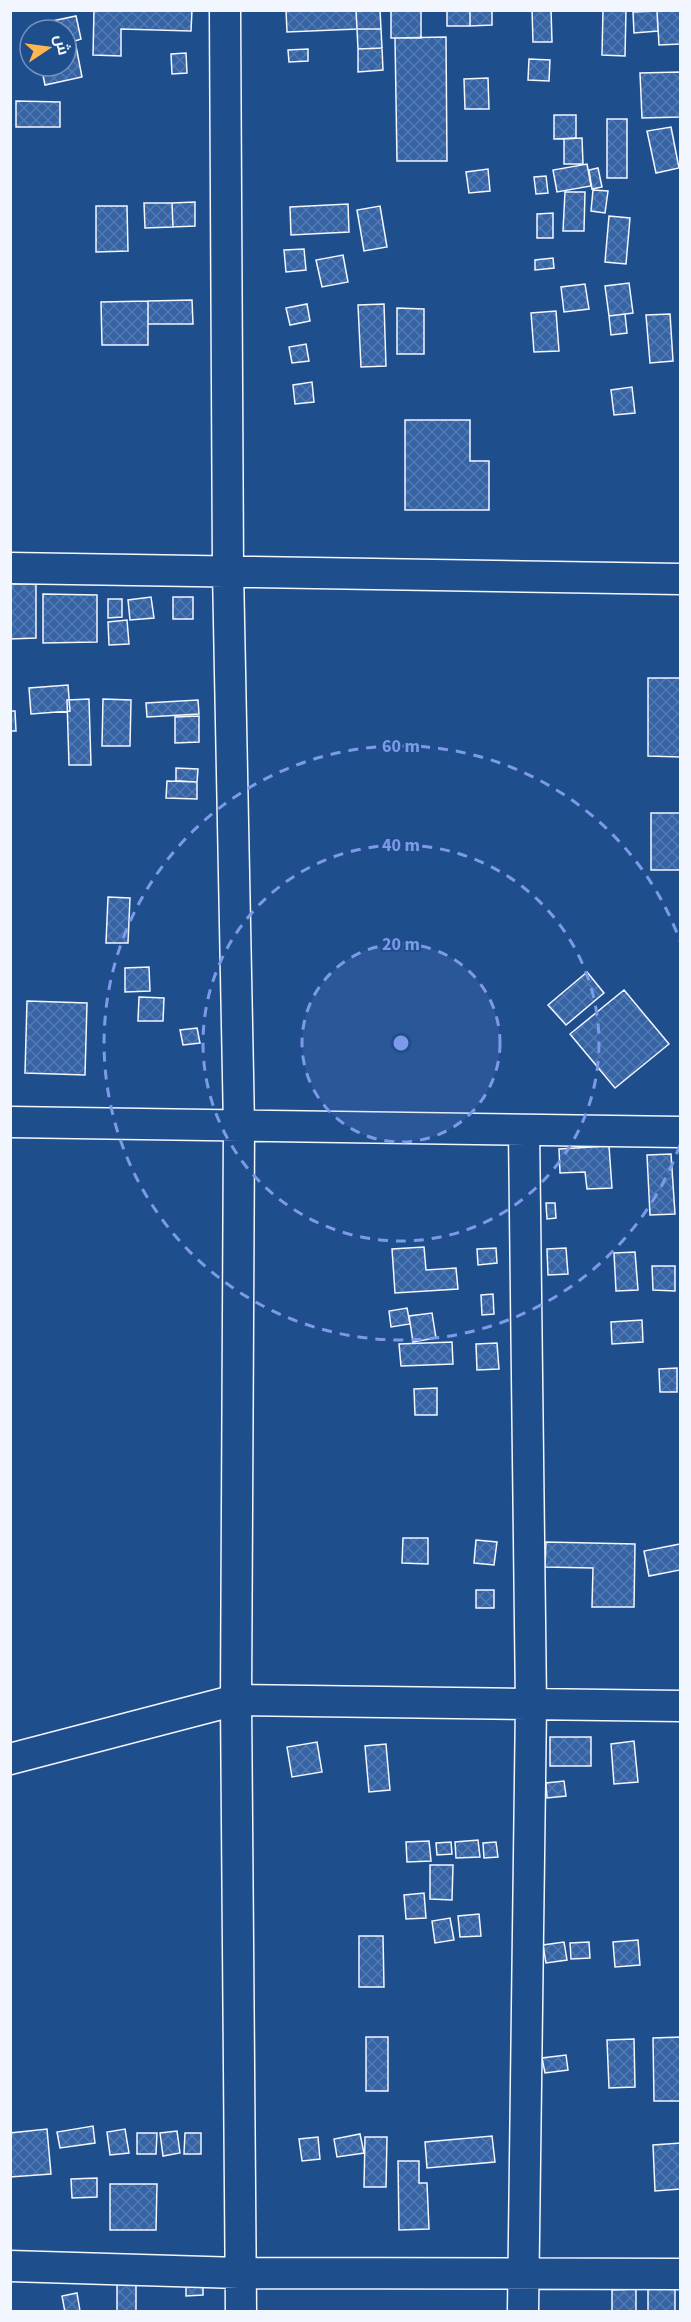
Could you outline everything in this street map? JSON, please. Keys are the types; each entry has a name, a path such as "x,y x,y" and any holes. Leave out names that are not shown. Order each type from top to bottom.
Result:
{"street":[{"path":"225,10 228,572 239,1126 236,1700 241,2312"},
{"path":"10,568 681,579"},
{"path":"10,1122 681,1132"},
{"path":"523,2312 531,1704 524,1130"},
{"path":"10,1759 236,1700 681,1706"},
{"path":"10,2266 239,2274 681,2274"}],"building":[{"path":"94,10 192,10 191,31 121,29 121,56 93,55"},
{"path":"286,10 356,10 357,29 287,32"},
{"path":"356,10 380,10 381,29 357,29"},
{"path":"391,10 421,10 421,38 391,38"},
{"path":"447,10 470,10 470,26 447,26"},
{"path":"470,10 492,10 492,25 470,26"},
{"path":"532,10 551,10 552,42 533,42"},
{"path":"603,10 626,10 625,56 602,55"},
{"path":"680,10 680,44 659,45 657,11"},
{"path":"657,11 658,31 634,33 633,12"},
{"path":"357,29 381,29 382,48 358,49"},
{"path":"446,37 447,161 397,161 395,38"},
{"path":"382,48 383,70 358,72 358,49"},
{"path":"308,49 308,61 289,62 288,50"},
{"path":"186,53 187,73 172,74 171,54"},
{"path":"78,56 82,77 78,78"},
{"path":"529,59 550,60 549,81 528,80"},
{"path":"680,72 680,117 642,118 640,73"},
{"path":"44,78 77,78 45,85"},
{"path":"488,78 489,109 465,109 464,79"},
{"path":"16,101 60,102 60,127 16,127"},
{"path":"554,115 576,115 576,138 554,139"},
{"path":"607,119 627,119 627,178 607,178"},
{"path":"671,127 679,168 656,173 647,131"},
{"path":"582,138 583,164 564,164 564,139"},
{"path":"587,164 591,186 557,192 553,170"},
{"path":"598,168 602,187 592,189 589,170"},
{"path":"488,169 490,191 469,193 466,172"},
{"path":"546,176 548,193 536,194 534,177"},
{"path":"593,190 608,191 605,213 591,211"},
{"path":"565,192 585,192 584,231 563,231"},
{"path":"195,202 195,226 173,227 172,203"},
{"path":"144,203 172,203 173,227 145,228"},
{"path":"348,204 349,232 291,235 290,207"},
{"path":"96,206 127,206 128,251 96,252"},
{"path":"380,206 387,247 364,251 357,210"},
{"path":"553,213 553,238 537,238 537,214"},
{"path":"609,216 630,218 626,264 605,262"},
{"path":"304,249 306,270 286,272 284,250"},
{"path":"343,255 348,282 322,287 316,260"},
{"path":"553,258 554,268 535,270 535,260"},
{"path":"629,283 633,313 609,316 605,286"},
{"path":"585,284 589,309 564,312 561,287"},
{"path":"192,300 193,324 148,324 148,301"},
{"path":"148,301 148,345 102,345 101,302"},
{"path":"307,304 310,321 290,325 286,308"},
{"path":"384,304 386,366 361,367 358,305"},
{"path":"397,308 424,309 424,354 397,354"},
{"path":"556,311 559,351 534,352 531,313"},
{"path":"625,314 627,333 611,335 609,316"},
{"path":"670,314 673,361 650,363 646,315"},
{"path":"306,344 309,361 292,363 289,347"},
{"path":"312,382 314,402 295,404 293,385"},
{"path":"632,387 635,413 614,415 611,390"},
{"path":"405,420 470,420 470,461 489,461 489,510 405,510"},
{"path":"10,584 36,584 36,638 10,639"},
{"path":"43,594 97,595 97,642 43,643"},
{"path":"151,597 154,618 130,620 128,600"},
{"path":"173,597 193,597 193,619 173,619"},
{"path":"108,599 122,599 122,617 108,618"},
{"path":"127,620 129,644 109,645 108,622"},
{"path":"648,678 680,678 680,757 648,756"},
{"path":"68,685 70,711 31,714 29,688"},
{"path":"89,699 91,765 69,765 67,700"},
{"path":"103,699 131,700 130,746 102,746"},
{"path":"198,700 199,714 147,717 146,703"},
{"path":"10,711 15,711 16,731 10,731"},
{"path":"199,716 199,742 175,743 175,717"},
{"path":"176,768 198,769 197,782 176,781"},
{"path":"167,781 197,782 197,799 166,798"},
{"path":"651,813 680,813 680,870 651,870"},
{"path":"108,897 130,898 128,943 106,943"},
{"path":"149,967 150,991 125,992 125,968"},
{"path":"587,972 604,993 566,1025 548,1005"},
{"path":"624,990 669,1044 615,1088 570,1034"},
{"path":"139,997 164,998 163,1021 138,1021"},
{"path":"27,1001 87,1003 85,1075 25,1073"},
{"path":"197,1028 200,1043 183,1045 180,1030"},
{"path":"609,1146 612,1188 587,1189 585,1172 560,1173 559,1149"},
{"path":"671,1154 675,1214 650,1215 647,1155"},
{"path":"546,1203 555,1203 556,1218 547,1219"},
{"path":"424,1247 426,1270 456,1268 458,1289 395,1293 392,1249"},
{"path":"496,1248 497,1263 478,1265 477,1249"},
{"path":"566,1248 568,1274 548,1275 547,1249"},
{"path":"635,1252 638,1290 616,1291 614,1253"},
{"path":"652,1266 675,1266 675,1291 653,1290"},
{"path":"493,1294 494,1314 482,1315 481,1295"},
{"path":"407,1308 410,1324 391,1327 389,1311"},
{"path":"432,1313 436,1338 413,1342 409,1316"},
{"path":"642,1320 643,1342 612,1344 611,1322"},
{"path":"452,1342 453,1364 401,1366 399,1344"},
{"path":"497,1343 499,1369 477,1370 476,1344"},
{"path":"677,1368 677,1392 660,1392 659,1369"},
{"path":"437,1388 437,1415 415,1415 414,1389"},
{"path":"403,1538 428,1538 428,1564 402,1563"},
{"path":"476,1540 497,1542 494,1565 474,1563"},
{"path":"546,1542 635,1544 634,1607 592,1607 593,1568 545,1567"},
{"path":"680,1544 680,1570 649,1576 644,1551"},
{"path":"476,1590 494,1590 494,1608 476,1608"},
{"path":"550,1737 591,1737 591,1766 550,1766"},
{"path":"634,1741 638,1782 614,1784 611,1744"},
{"path":"317,1742 322,1772 292,1777 287,1747"},
{"path":"386,1744 390,1790 369,1792 365,1746"},
{"path":"564,1781 566,1796 547,1798 546,1783"},
{"path":"478,1840 480,1857 456,1858 455,1842"},
{"path":"429,1841 431,1861 407,1862 406,1842"},
{"path":"451,1842 452,1854 437,1855 436,1843"},
{"path":"496,1842 498,1857 484,1858 483,1843"},
{"path":"430,1865 453,1865 452,1900 430,1899"},
{"path":"424,1893 426,1918 406,1919 404,1895"},
{"path":"479,1914 481,1936 460,1937 458,1916"},
{"path":"450,1918 454,1940 435,1943 432,1921"},
{"path":"359,1936 383,1936 384,1987 359,1987"},
{"path":"638,1940 640,1965 615,1967 613,1942"},
{"path":"564,1942 567,1960 546,1963 543,1945"},
{"path":"589,1942 590,1958 571,1959 570,1943"},
{"path":"366,2037 388,2037 388,2091 366,2091"},
{"path":"680,2037 680,2101 654,2101 653,2038"},
{"path":"634,2039 635,2087 609,2088 607,2040"},
{"path":"566,2055 568,2070 545,2073 542,2058"},
{"path":"93,2126 95,2143 60,2148 57,2132"},
{"path":"47,2129 51,2174 10,2177 10,2133"},
{"path":"125,2129 129,2153 110,2155 107,2132"},
{"path":"177,2131 180,2153 163,2156 160,2133"},
{"path":"137,2133 157,2133 156,2154 137,2154"},
{"path":"185,2133 201,2133 201,2154 184,2154"},
{"path":"360,2134 364,2153 337,2157 334,2139"},
{"path":"492,2136 495,2162 427,2168 425,2142"},
{"path":"318,2137 320,2159 302,2161 299,2139"},
{"path":"365,2137 387,2137 386,2187 364,2187"},
{"path":"680,2143 680,2189 655,2191 653,2145"},
{"path":"398,2161 419,2161 419,2183 427,2183 429,2229 399,2230"},
{"path":"97,2178 97,2197 72,2198 71,2179"},
{"path":"110,2184 157,2184 156,2230 110,2230"},
{"path":"186,2276 203,2276 203,2295 186,2296"},
{"path":"117,2280 136,2281 136,2312 117,2312"},
{"path":"648,2284 675,2284 675,2312 648,2312"},
{"path":"636,2289 636,2312 612,2312 612,2290"},
{"path":"77,2293 80,2311 65,2312 62,2296"}]}
